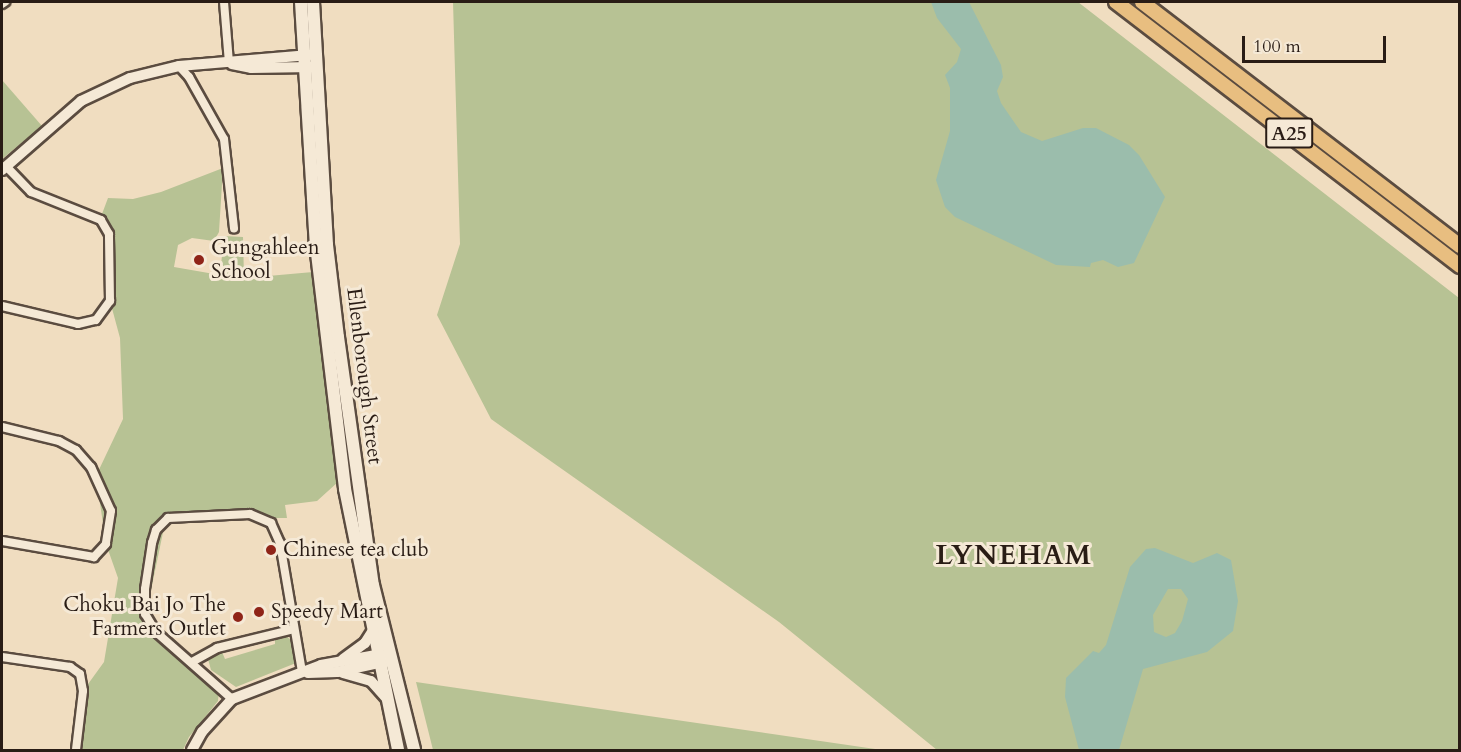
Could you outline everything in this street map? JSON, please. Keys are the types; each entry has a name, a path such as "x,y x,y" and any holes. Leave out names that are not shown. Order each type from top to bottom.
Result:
{"highway":[{"name":"A25","path":"1116,2 1460,266"},
{"name":"A25","path":"1142,2 1460,246"}],"main road":[{"name":"Ellenborough Street","path":"302,2 304,61 326,332 345,489 373,630 385,658 414,750"},
{"name":"Ellenborough Street","path":"313,2 327,245 338,337 385,658 387,699 398,750"}],"street":[{"path":"224,2 229,63"},
{"path":"2,306 78,324 96,320 110,301 109,234 101,220 31,192 4,168 81,101 130,78 179,66 229,63 250,58 317,61"},
{"path":"179,66 189,77 224,139 234,228"},
{"path":"2,427 59,441 76,450 91,467 111,511 106,544 94,557 2,541"},
{"path":"232,699 156,632 146,614 144,601 154,536 164,521 175,516 250,514 271,523 280,543 302,672"},
{"path":"192,662 217,648 294,629"},
{"path":"339,666 365,643 373,630"},
{"path":"2,657 70,667 80,674 83,691 76,750"},
{"path":"192,750 202,732 232,699 302,672 385,658"},
{"path":"339,666 371,681 387,699"}],"shaded area":[{"path":"453,2 1078,2 1459,298 1459,750 937,750 779,622 491,419 437,315 460,244"},
{"path":"931,2 969,2 1001,65 1003,77 997,91 1001,103 1021,132 1042,141 1083,128 1096,128 1129,145 1139,155 1165,197 1134,263 1118,267 1103,260 1091,263 1090,267 1056,265 955,217 945,207 936,180 950,131 950,88 945,75 957,62 961,49 937,18"},
{"path":"2,80 42,126 2,159"},
{"path":"223,168 219,232 214,241 192,238 178,245 174,267 220,275 224,236 243,237 244,278 313,272 338,482 317,501 285,505 287,518 166,518 145,619 173,654 219,690 218,701 189,737 183,750 76,750 83,691 104,662 118,578 106,544 96,476 123,419 120,338 110,301 110,257 102,214 108,198 133,199 161,192"},
{"path":"1155,548 1193,563 1217,553 1231,560 1238,601 1233,631 1207,652 1143,669 1119,750 1079,750 1065,697 1066,678 1093,651 1099,653 1106,645 1130,567 1146,549","holes":["1168,589 1181,589 1188,599 1182,621 1175,633 1166,637 1154,632 1153,615"]},
{"path":"285,635 292,641 296,663 236,687 211,670 208,659 215,654 222,652 225,659 275,644 275,637"},
{"path":"416,682 882,750 433,750"}],"place":[{"name":"Gungahleen School","path":"199,260"},
{"name":"Chinese tea club","path":"271,550"},
{"name":"Speedy Mart","path":"259,612"},
{"name":"Choku Bai Jo The Farmers Outlet","path":"238,617"}],"district":[{"name":"LYNEHAM","path":"1014,556"}]}
